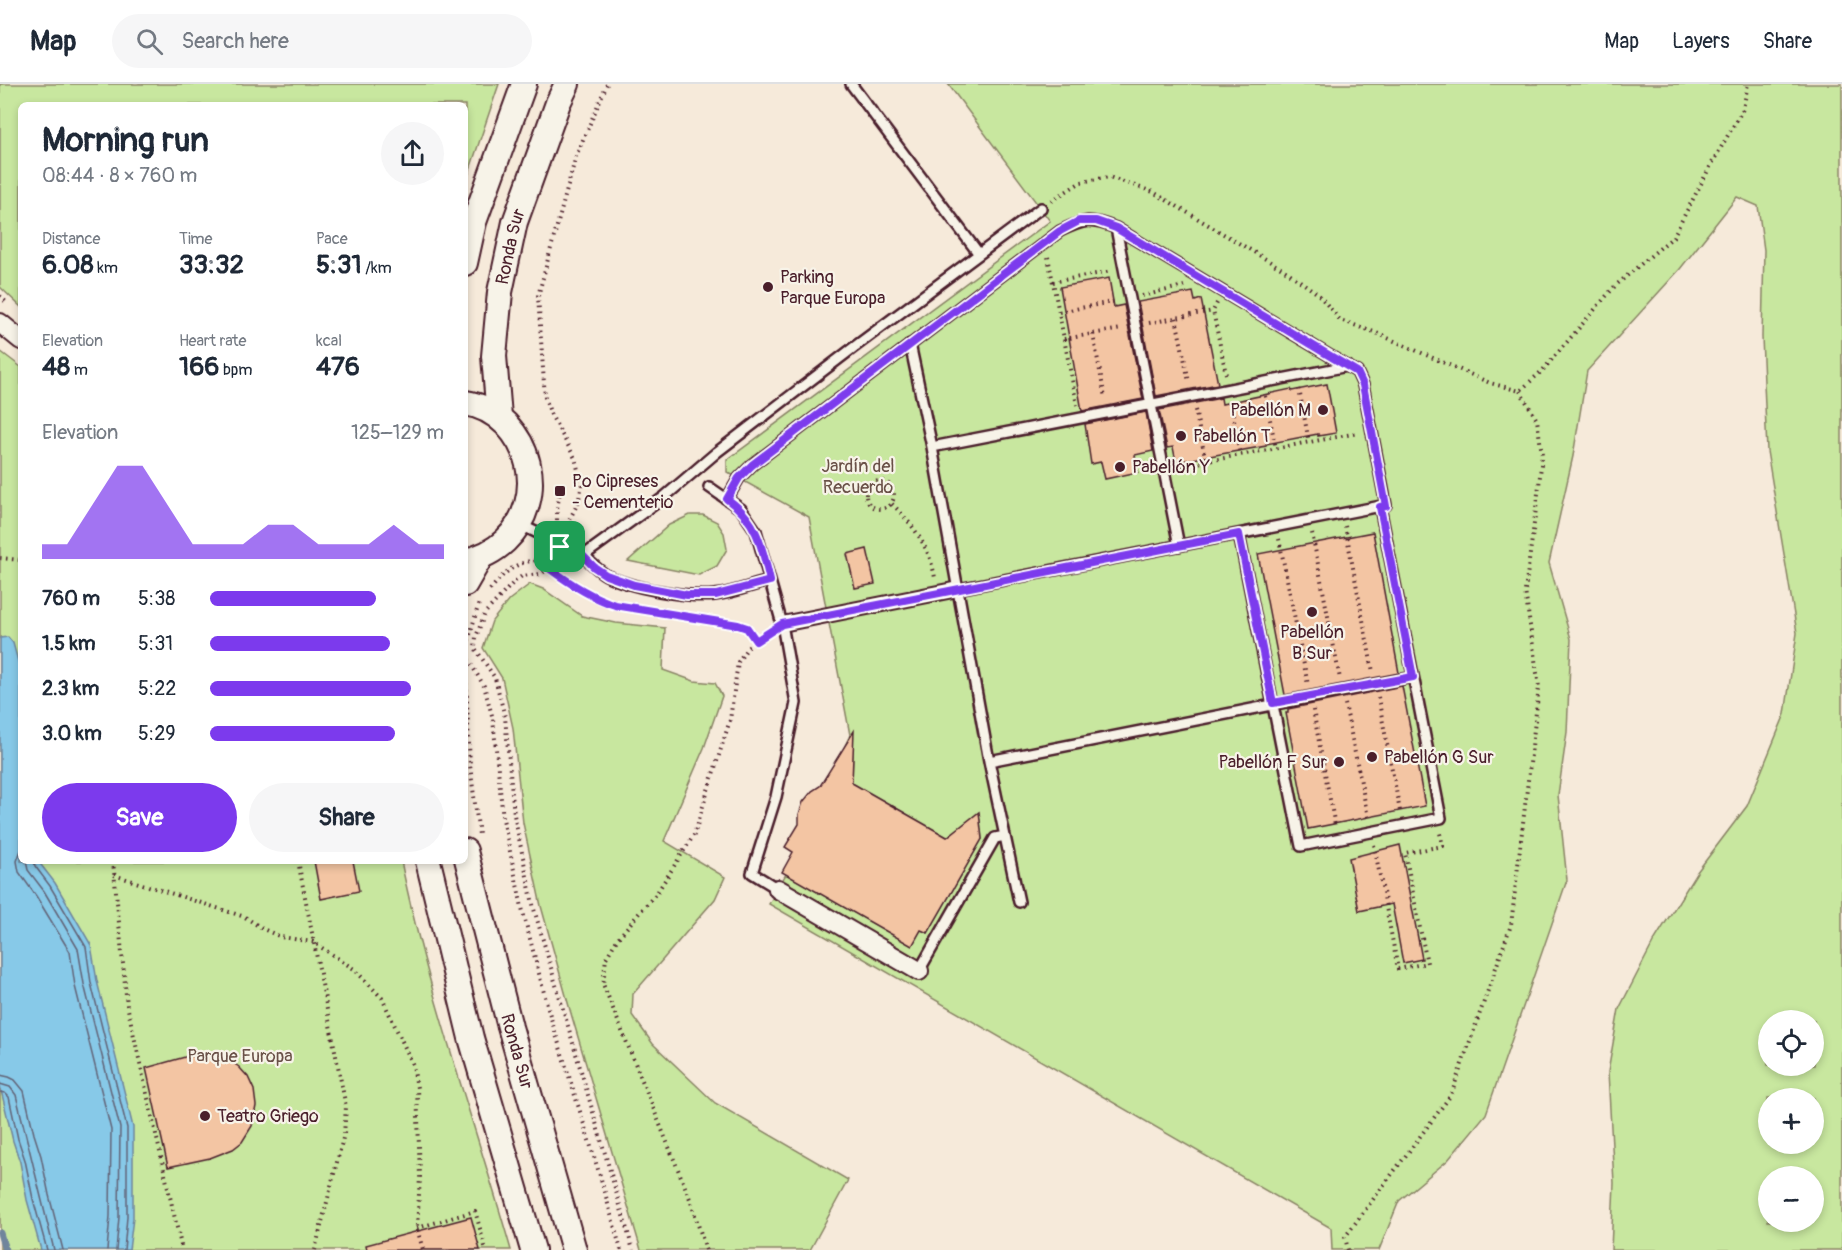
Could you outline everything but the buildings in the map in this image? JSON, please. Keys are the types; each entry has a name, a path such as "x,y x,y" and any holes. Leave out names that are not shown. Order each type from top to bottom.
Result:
{"main road":[{"path":"468,249 474,222 524,84"},
{"name":"Ronda Sur","path":"499,417 494,356 500,292 514,222 567,84"},
{"path":"468,403 474,404 499,417 515,434 526,455 531,478 529,502 519,524 502,545 472,560"},
{"name":"Ronda Sur","path":"468,863 510,1027 574,1250"},
{"path":"429,864 471,1038 533,1250"}],"street":[{"path":"0,323 18,338"},
{"path":"782,624 958,590"},
{"path":"778,889 919,971"}],"lane":[{"path":"851,84 979,254"},
{"path":"583,556 663,498 730,441 1041,208"},
{"path":"727,499 739,478 752,465 1060,231 1079,221 1096,221 1116,228 1357,372 1363,385 1386,506 958,590"},
{"path":"1116,228 1179,546"},
{"path":"910,344 932,447 989,761 1019,902"},
{"path":"932,447 1348,366"},
{"path":"709,487 741,509 756,531 782,624 796,703 776,797 753,873 778,889"},
{"path":"1239,534 1301,846 1441,818 1380,507"},
{"path":"519,524 556,542 560,547 583,556 606,575 634,585 687,595 716,595 770,581"},
{"path":"989,761 1413,677"},
{"path":"919,971 995,838 1005,836"}],"path":[{"path":"607,84 576,156 538,296 545,398 551,415 574,458 582,485 578,503 564,527 560,547 549,568 541,574 522,576 485,613 476,637 475,648 495,678 505,717 514,814 534,909 633,1250"},
{"path":"1520,391 1543,370 1615,286 1674,237 1743,109 1748,84"},
{"path":"1041,208 1081,182 1108,177 1153,192 1289,273 1318,294 1340,320 1374,332 1490,383 1520,391 1537,420 1542,454 1525,591 1539,687 1511,925 1451,1095 1345,1237 1348,1250"},
{"path":"1040,246 1048,256 1080,418"},
{"path":"1053,282 1124,268"},
{"path":"1094,334 1108,412"},
{"path":"1297,376 1309,442"},
{"path":"1262,382 1276,448"},
{"path":"1164,469 1372,431"},
{"path":"882,481 889,484 894,489 892,504 886,509 878,510 871,507 866,501 868,486 882,481"},
{"path":"892,504 924,544 938,593"},
{"path":"0,558 18,560"},
{"path":"468,642 478,604 504,573 524,561 538,560 566,581 597,599 615,605 738,625 747,628 756,641"},
{"path":"706,1250 690,1198 603,984 606,958 618,938 658,891 694,835 730,720 738,662 747,648 782,624"},
{"path":"468,658 484,686 493,719 503,819 523,912 549,1012 621,1250"},
{"path":"1375,851 1398,969 1426,963 1405,853 1443,846 1437,819"},
{"path":"113,864 127,1005 182,1250"},
{"path":"299,864 346,1107 344,1134 315,1250"},
{"path":"114,875 245,916 263,929 281,937 313,942 354,969 382,998 413,1065 417,1088 420,1177 417,1228 423,1250"},
{"path":"417,1228 475,1211 486,1250"}],"green space":[{"path":"0,84 499,84 468,175 468,102 18,102 18,304 0,287"},
{"name":"Jardín del Recuerdo","path":"948,84 1842,84 1842,1250 1611,1250 1614,1183 1608,1072 1619,1009 1654,941 1697,872 1747,806 1785,714 1797,633 1767,451 1762,337 1764,250 1758,206 1737,197 1680,269 1587,371 1573,456 1549,563 1571,639 1567,732 1558,795 1567,880 1486,1114 1448,1160 1399,1201 1379,1250 1332,1250 1331,1228 769,904 786,874 912,946 921,930 928,933 982,839 980,820 947,837 852,783 853,750 843,750 850,735 809,517 727,472 727,460 1050,221"},
{"name":"Parque Europa","path":"0,351 18,365 18,864 402,864 424,960 511,1250 0,1250"},
{"path":"690,515 703,515 717,522 724,533 727,549 717,566 699,575 628,561 669,525"},
{"path":"530,584 543,589 582,616 616,623 665,628 663,670 694,681 715,683 722,696 704,748 664,841 725,877 715,899 633,994 632,1015 653,1044 715,1103 848,1180 810,1250 641,1250 541,906 523,823 513,728 502,678 483,648 492,621 509,600"}],"water":[{"path":"8,637 13,643 18,661 18,864 40,864 55,883 91,945 97,981 133,1127 133,1218 129,1250 41,1250 0,1086 0,638"}],"waterway":[{"path":"0,1233 5,1250"}],"place":[{"name":"Parking Parque Europa","path":"768,287"},
{"name":"Pabellón M","path":"1323,410"},
{"name":"Pabellón T","path":"1181,436"},
{"name":"Pabellón Y","path":"1120,467"},
{"name":"Pº Cipreses - Cementerio","path":"560,491"},
{"name":"Pabellón B Sur","path":"1312,612"},
{"name":"Pabellón G Sur","path":"1372,757"},
{"name":"Pabellón F Sur","path":"1339,762"},
{"name":"Teatro Griego","path":"205,1116"}],"route":[{"path":"1079,221 1096,221 1116,228 1357,372 1363,385 1386,506 1380,507 1413,677 1273,703 1239,534 782,624 756,641 747,628 738,625 615,605 597,599 549,568 560,547 583,556 606,575 634,585 687,595 716,595 770,581 756,531 741,509 727,499 739,478 752,465 1060,231 1079,221"}]}
